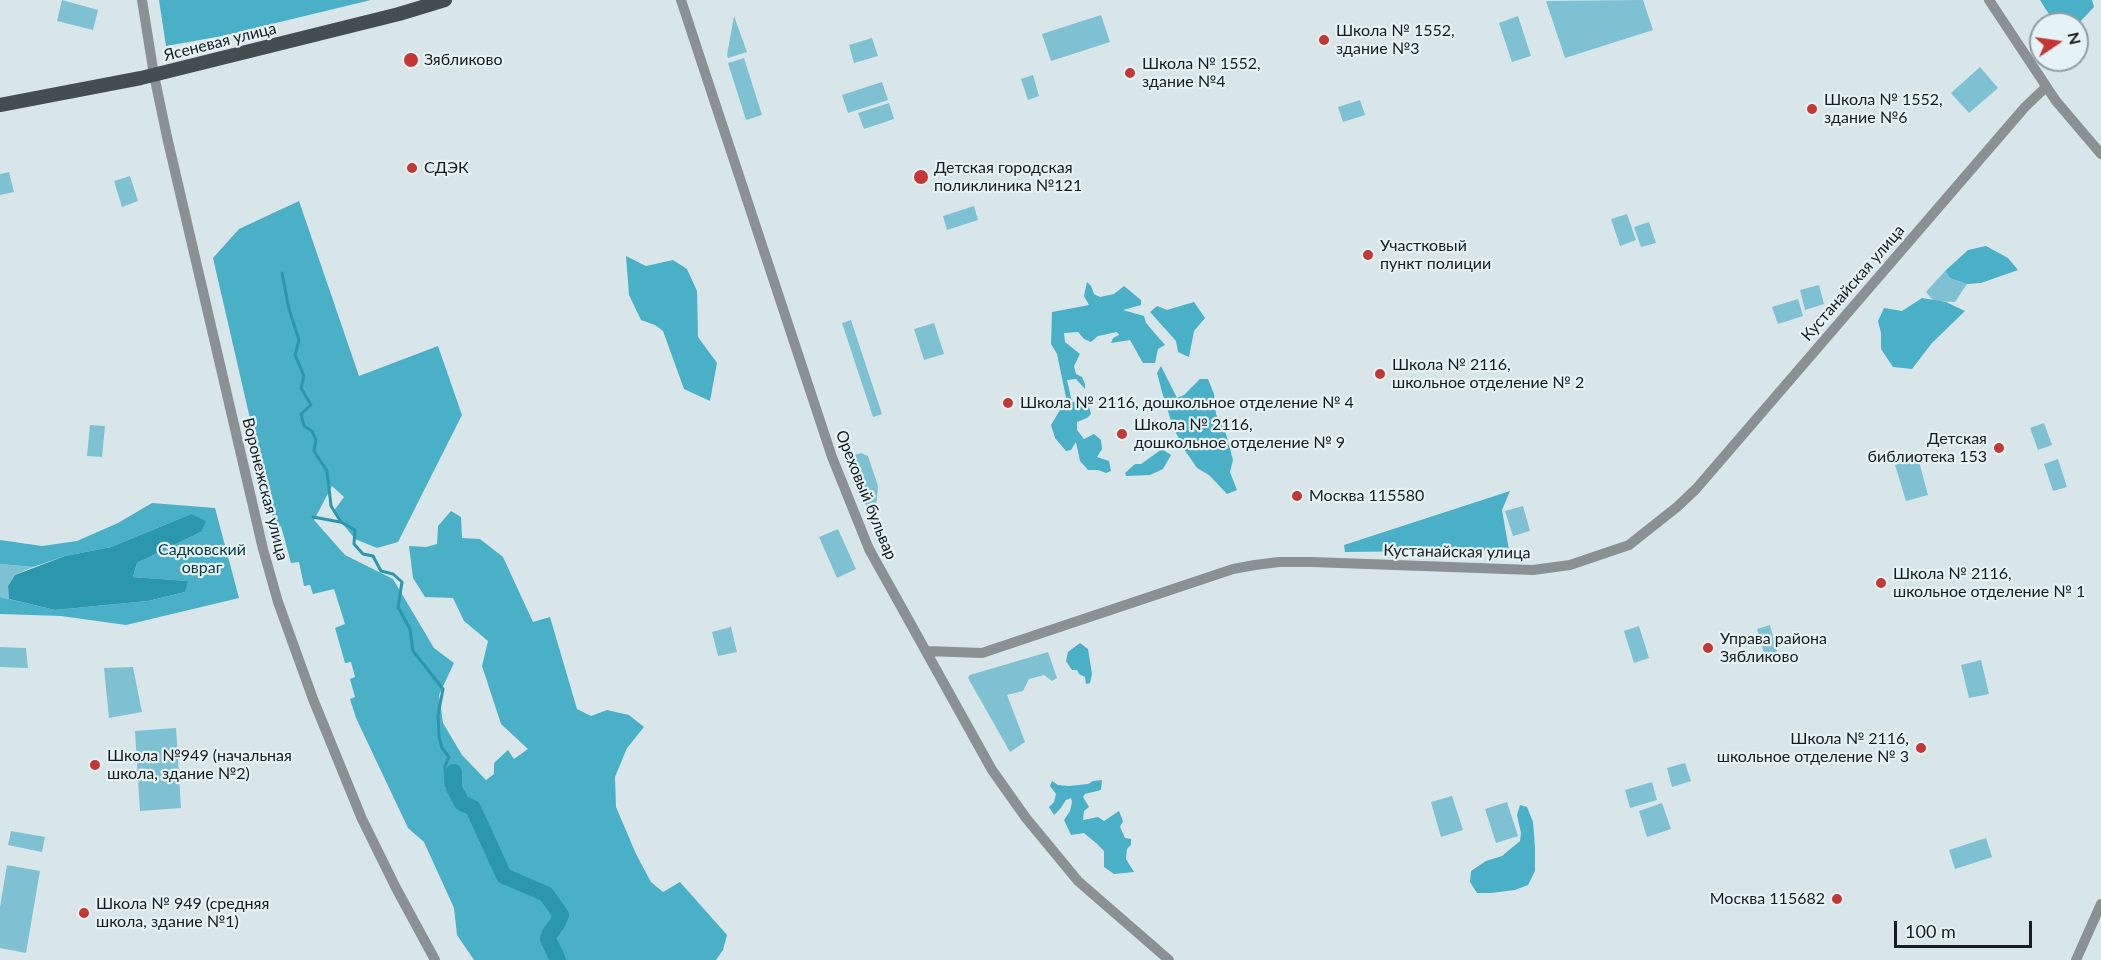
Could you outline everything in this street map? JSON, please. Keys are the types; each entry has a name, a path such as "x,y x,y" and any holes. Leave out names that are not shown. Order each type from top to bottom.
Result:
{"main road":[{"name":"Ясеневая улица","path":"0,105 154,75 399,14 445,0"}],"street":[{"name":"Воронежская улица","path":"142,0 154,75 241,459 278,602 313,699 362,819 435,960"},
{"name":"Ореховый бульвар","path":"681,0 832,457 869,549 992,770 1036,832 1078,881 1169,960"},
{"path":"1989,0 2046,87 2101,154"},
{"name":"Кустанайская улица","path":"927,651 982,653 1233,570 1255,565 1312,562 1533,570 1570,565 1629,545 1679,506 1696,489 2025,107 2046,87"},
{"path":"2076,960 2101,904"}],"shaded area":[{"path":"62,0 98,10 93,30 57,21"},
{"path":"1643,0 1653,30 1565,58 1546,1"},
{"path":"1101,15 1110,42 1051,61 1042,34"},
{"path":"734,16 747,52 728,58 727,55"},
{"path":"1518,16 1531,56 1512,62 1499,23"},
{"path":"872,38 878,56 854,63 849,45"},
{"path":"744,58 762,115 746,120 728,63"},
{"path":"1980,67 1998,88 1969,113 1951,93"},
{"path":"1033,75 1039,96 1028,100 1021,79"},
{"path":"882,82 888,100 848,113 842,95"},
{"path":"1360,100 1365,115 1343,122 1338,107"},
{"path":"889,103 894,119 864,129 858,113"},
{"path":"9,172 14,192 0,195 0,174"},
{"path":"130,176 138,201 122,207 114,181"},
{"path":"974,206 978,220 947,230 943,216"},
{"path":"1627,214 1636,240 1620,246 1611,219"},
{"path":"1649,222 1656,243 1641,247 1634,227"},
{"path":"1945,271 1950,278 1967,284 1955,302 1934,301 1926,292"},
{"path":"1819,285 1824,304 1805,310 1800,290"},
{"path":"1798,299 1803,316 1778,324 1772,307"},
{"path":"851,320 882,414 873,417 842,323"},
{"path":"934,323 944,354 924,360 914,329"},
{"path":"2044,423 2052,445 2038,450 2030,428"},
{"path":"90,425 105,426 102,457 87,456"},
{"path":"861,453 868,456 878,486 875,519 872,520 849,464 851,456"},
{"path":"1918,458 1928,495 1906,501 1895,465"},
{"path":"2058,459 2067,487 2053,491 2044,464"},
{"path":"1523,506 1530,531 1513,536 1505,511"},
{"path":"191,514 206,521 201,532 137,563 133,577 188,581 185,592 148,601 55,610 9,599 8,586 15,575 65,556 111,547"},
{"path":"838,529 856,569 837,578 819,537"},
{"path":"0,564 33,567 15,575 8,586 9,599 0,597"},
{"path":"1770,625 1778,656 1766,660 1757,629"},
{"path":"1639,626 1649,658 1634,663 1624,631"},
{"path":"731,627 737,652 718,656 712,632"},
{"path":"0,647 26,648 28,668 0,667"},
{"path":"1048,652 1057,678 1052,681 1044,675 1029,679 1023,691 1007,695 1025,742 1010,752 968,678 970,675"},
{"path":"1981,660 1989,694 1969,698 1961,665"},
{"path":"133,667 142,712 109,718 104,668"},
{"path":"176,728 181,808 140,811 135,731"},
{"path":"1685,763 1691,781 1672,787 1667,768"},
{"path":"1652,782 1657,800 1630,808 1625,790"},
{"path":"1452,796 1463,830 1441,837 1431,802"},
{"path":"1507,802 1518,836 1496,843 1485,809"},
{"path":"1662,803 1671,829 1647,837 1639,811"},
{"path":"11,831 45,837 42,852 8,845"},
{"path":"1986,838 1992,857 1955,869 1949,850"},
{"path":"7,865 40,871 26,953 0,948 0,907"}],"green space":[{"path":"159,0 371,0 222,36 166,46"},
{"path":"2040,0 2092,0 2094,7 2089,12 2048,12"},
{"path":"299,201 359,376 438,346 462,415 398,542 377,548 355,539 333,512 344,497 332,486 314,520 345,555 393,579 434,648 454,663 439,695 443,723 462,755 486,780 494,774 494,763 508,750 514,759 528,749 501,724 482,666 488,641 464,621 453,598 425,597 413,578 409,546 426,547 437,544 438,526 451,511 461,517 462,538 480,539 503,557 533,622 550,617 577,709 591,716 607,710 629,715 644,727 627,748 615,777 616,807 651,882 663,892 680,882 727,935 723,950 716,960 474,960 457,935 454,908 424,842 408,828 356,718 350,699 355,697 350,679 355,677 351,662 345,663 335,628 345,624 334,589 313,594 310,585 304,586 299,562 291,563 281,526 275,527 213,258 239,229"},
{"path":"1986,246 2008,258 2018,270 1981,283 1967,284 1950,278 1945,271 1968,250"},
{"path":"626,256 646,266 673,260 687,269 697,291 698,337 717,363 710,401 684,389 663,331 641,320 629,295"},
{"path":"1087,282 1094,294 1100,297 1114,294 1124,286 1141,300 1141,305 1123,310 1144,316 1146,323 1165,345 1158,349 1155,363 1143,363 1130,340 1111,343 1113,338 1119,335 1117,332 1098,336 1091,342 1084,339 1078,332 1064,333 1065,342 1080,354 1074,366 1076,374 1082,377 1085,384 1085,389 1076,379 1067,380 1072,402 1081,401 1086,404 1091,414 1077,422 1077,430 1084,439 1094,434 1101,440 1102,449 1097,457 1109,461 1111,471 1106,473 1088,470 1080,461 1076,442 1071,450 1066,451 1055,438 1051,425 1060,410 1068,407 1057,354 1051,344 1052,312 1089,305 1084,296"},
{"path":"1922,298 1946,302 1965,311 1932,343 1912,369 1893,367 1881,349 1878,321 1884,308 1902,311"},
{"path":"1194,302 1205,318 1194,331 1189,357 1178,352 1176,341 1150,312 1157,306 1167,310"},
{"path":"1161,366 1177,398 1184,395 1200,379 1208,379 1214,394 1216,414 1226,434 1233,460 1230,472 1237,490 1227,494 1209,475 1197,468 1184,449 1173,427 1162,392 1157,373"},
{"path":"1162,449 1171,455 1163,469 1150,475 1126,476 1125,473 1135,464 1141,464"},
{"path":"1510,491 1502,510 1509,550 1345,552 1344,545"},
{"name":"Садковский овраг","path":"152,503 215,508 239,598 126,625 61,616 0,614 0,597 55,610 148,601 185,592 187,581 133,577 137,563 201,532 191,514 111,547 65,556 33,567 0,564 0,540 42,546 77,541 118,523"},
{"path":"1080,643 1088,649 1092,674 1090,683 1086,684 1085,677 1077,670 1072,670 1066,661 1068,652"},
{"path":"1102,780 1101,790 1085,794 1083,797 1089,807 1084,811 1083,820 1098,817 1104,821 1119,811 1123,821 1120,827 1125,838 1131,839 1126,859 1134,872 1114,874 1104,867 1104,851 1096,843 1084,833 1071,835 1064,820 1070,811 1071,798 1066,800 1054,815 1049,807 1054,802 1056,794 1050,786 1052,781 1058,785 1069,786"},
{"path":"1520,805 1527,807 1533,822 1535,871 1528,885 1515,890 1477,893 1470,882 1471,871 1486,861 1502,856 1520,841 1521,833 1517,815"}],"waterway":[{"path":"282,273 289,309 299,340 295,355 304,376 301,388 311,405 301,414 304,426 312,431 316,440 314,451 327,471 331,506 341,522 355,530 354,544 363,554 373,556 381,571 393,574 402,582 398,607 410,629 413,651 443,689 438,715 439,737 442,748 449,757 445,766 446,786 454,788"},
{"name":"Садковский овраг","path":"313,517 340,522"},
{"path":"454,772 454,788 462,803 473,808 504,876 546,894 561,915 548,939 558,960"}],"place":[{"name":"Школа № 1552, здание №3","path":"1324,40"},
{"name":"Зябликово","path":"411,60"},
{"name":"Школа № 1552, здание №4","path":"1130,73"},
{"name":"Школа № 1552, здание №6","path":"1812,109"},
{"name":"СДЭК","path":"412,168"},
{"name":"Детская городская поликлиника №121","path":"921,177"},
{"name":"Участковый пункт полиции","path":"1368,255"},
{"name":"Школа № 2116, школьное отделение № 2","path":"1380,374"},
{"name":"Школа № 2116, дошкольное отделение № 4","path":"1008,403"},
{"name":"Школа № 2116, дошкольное отделение № 9","path":"1122,434"},
{"name":"Детская библиотека 153","path":"1999,448"},
{"name":"Москва 115580","path":"1297,496"},
{"name":"Школа № 2116, школьное отделение № 1","path":"1881,583"},
{"name":"Управа района Зябликово","path":"1708,648"},
{"name":"Школа № 2116, школьное отделение № 3","path":"1921,748"},
{"name":"Школа №949 (начальная школа, здание №2)","path":"95,765"},
{"name":"Москва 115682","path":"1837,899"},
{"name":"Школа № 949 (средняя школа, здание №1)","path":"84,913"}]}
